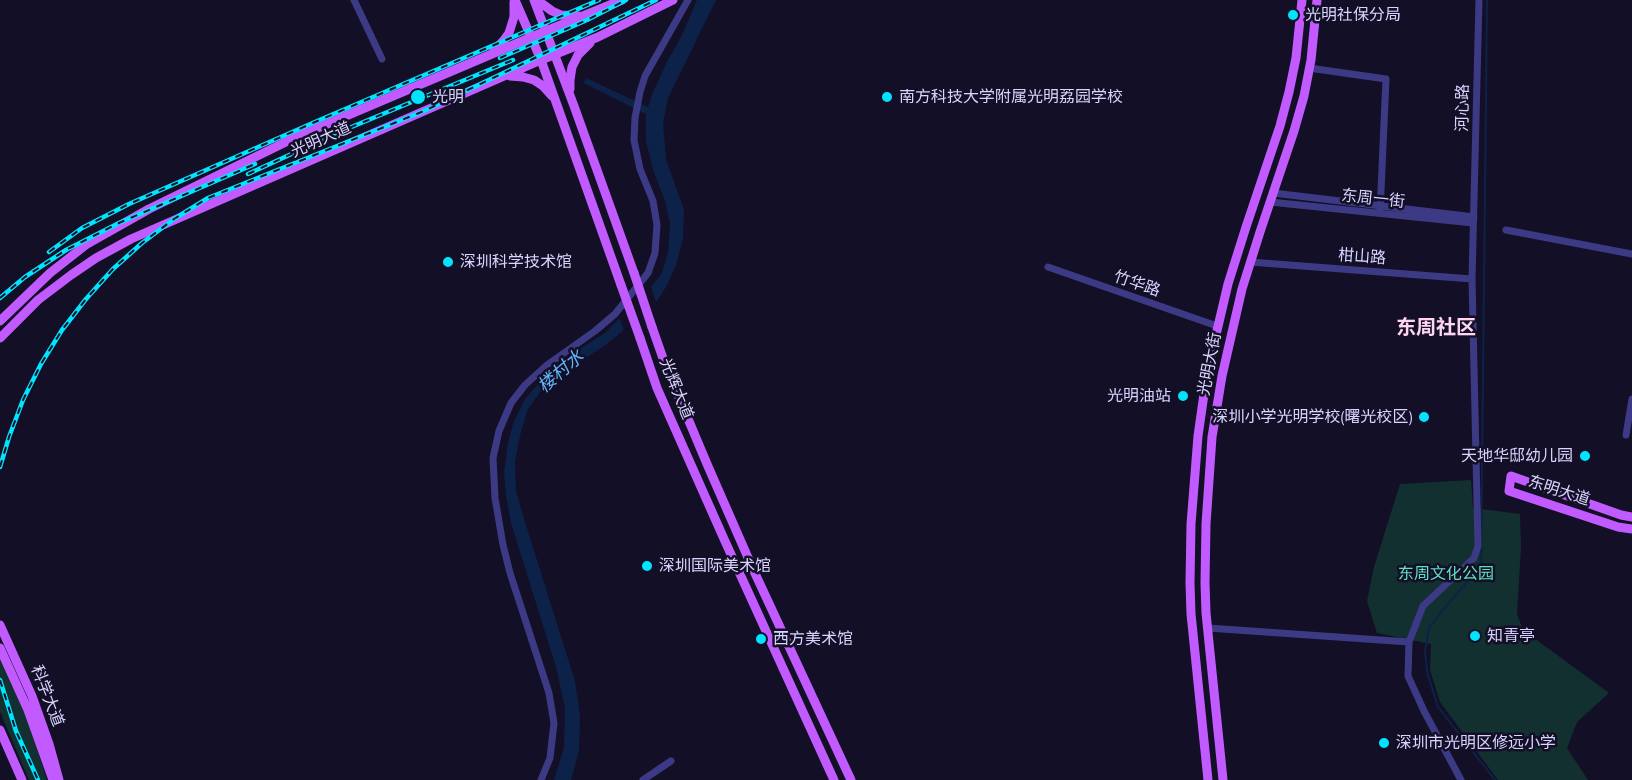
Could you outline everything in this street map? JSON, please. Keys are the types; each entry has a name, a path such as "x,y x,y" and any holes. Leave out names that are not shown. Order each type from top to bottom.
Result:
{"main road":[{"name":"光辉大道","path":"514,0 541,60 657,388 834,780"},
{"path":"485,57 499,47 509,33 514,17 514,0"},
{"name":"光辉大道","path":"536,0 665,364 706,464 851,780"},
{"path":"536,0 552,12 561,15 590,13"},
{"name":"光明大道","path":"0,321 50,273 87,244 121,224 294,138 622,0"},
{"name":"光明大道","path":"0,338 38,300 71,275 131,239 598,37 673,0"},
{"name":"光明大街","path":"1208,780 1191,614 1192,493 1198,436 1207,373 1217,326 1236,255 1285,110 1296,58 1302,0"},
{"name":"光明大街","path":"1223,780 1208,628 1205,553 1211,446 1228,346 1250,262 1300,114 1309,68 1317,0"},
{"path":"574,106 570,93 573,67 578,55 598,37"},
{"path":"501,78 512,76 534,80 543,86 556,102"},
{"name":"东明大道","path":"1632,517 1511,476 1509,491 1618,527 1632,529"},
{"name":"科学大道","path":"0,625 32,696 59,780"},
{"path":"0,648 28,710 53,780"},
{"path":"0,730 22,780"}],"street":[{"path":"354,0 382,59"},
{"path":"541,780 550,758 554,723 549,693 503,545 495,498 493,458 499,431 511,403 525,385 547,365 615,314 648,273 655,253 657,225 653,201 640,169 634,140 634,118 645,76 688,0"},
{"name":"河心路","path":"1461,780 1408,676 1409,642 1423,606 1474,558 1478,546 1472,279 1479,0"},
{"path":"1309,68 1386,79 1380,210"},
{"name":"东周一街","path":"1271,198 1474,220"},
{"path":"1506,230 1632,254"},
{"name":"柑山路","path":"1250,262 1472,279"},
{"name":"竹华路","path":"1048,267 1217,326"},
{"path":"1626,435 1632,399"},
{"path":"1208,628 1409,642"},
{"path":"643,780 671,761"}],"green space":[{"name":"东周文化公园","path":"1471,480 1473,508 1520,514 1521,546 1517,614 1523,630 1609,693 1577,722 1567,748 1588,780 1498,780 1440,702 1430,670 1431,644 1377,633 1367,601 1374,567 1400,484"},
{"path":"0,659 21,701 47,780 29,780 0,712"}],"water":[{"name":"楼村水","path":"697,0 716,0 668,98 663,124 666,160 684,209 683,239 676,265 657,301 607,344 559,375 541,391 528,409 515,461 516,491 575,681 580,716 579,750 571,780 554,780 564,748 565,708 556,667 511,523 504,472 508,443 513,424 525,399 547,374 570,355 605,333 662,273 668,252 670,223 646,141 646,114 584,83 586,78 648,107"}],"pier":[{"path":"650,284 657,305 625,333 618,314"}],"waterway":[{"path":"1487,0 1481,567 1429,628 1425,651 1427,672 1438,707 1495,780"}],"railway":[{"path":"49,252 82,228 129,204 599,0"},
{"path":"500,58 587,20 626,0"},
{"path":"0,467 23,400 62,330 113,269 174,219 208,198 424,111 656,0"},
{"path":"248,174 337,133 513,60"},
{"path":"0,298 25,277 66,250 119,223 255,164"},
{"path":"0,680 16,731 38,780"}],"place":[{"name":"光明社保分局","path":"1293,15"},
{"name":"光明","path":"418,97"},
{"name":"南方科技大学附属光明荔园学校","path":"887,97"},
{"name":"深圳科学技术馆","path":"448,262"},
{"name":"光明油站","path":"1183,396"},
{"name":"深圳小学光明学校(曙光校区)","path":"1424,417"},
{"name":"天地华邸幼儿园","path":"1585,456"},
{"name":"深圳国际美术馆","path":"647,566"},
{"name":"知青亭","path":"1475,636"},
{"name":"西方美术馆","path":"761,639"},
{"name":"深圳市光明区修远小学","path":"1384,743"}],"district":[{"name":"东周社区","path":"1436,328"}]}
